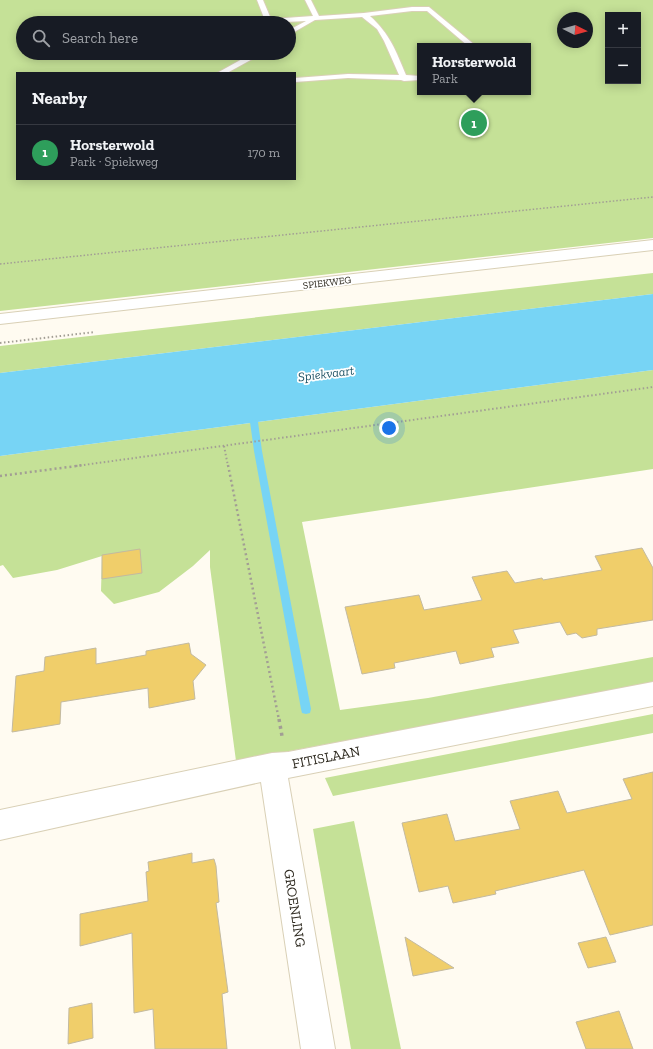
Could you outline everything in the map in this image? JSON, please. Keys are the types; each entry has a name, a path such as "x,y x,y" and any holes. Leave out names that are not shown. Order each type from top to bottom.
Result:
{"main road":[{"name":"SPIEKWEG","path":"0,319 653,245"},
{"name":"FITISLAAN","path":"0,825 280,766 653,694"},
{"name":"GROENLING","path":"280,766 318,1049"}],"lane":[{"path":"260,0 266,16"},
{"path":"308,0 316,18"},
{"path":"296,20 364,15 429,6 469,43"},
{"path":"364,15 379,28 388,41 404,79"},
{"path":"296,28 316,18"},
{"path":"223,72 246,60"},
{"path":"296,80 348,76 404,79 417,78"}],"path":[{"path":"0,264 653,197"},
{"path":"0,476 653,387"},
{"path":"224,446 280,766"}],"green space":[{"path":"0,0 653,0 653,238 0,311"},
{"path":"653,273 653,294 0,373 0,346"},
{"path":"653,370 653,469 302,522 340,710 428,698 653,657 653,683 236,761 210,567 210,550 193,566 159,592 114,604 101,591 102,556 57,570 13,578 3,565 0,566 0,456"},
{"path":"653,714 653,733 333,796 325,778"},
{"path":"354,821 401,1049 351,1049 313,829"}],"water":[{"name":"Spiekvaart","path":"653,294 653,370 0,456 0,373"}],"building":[{"path":"642,548 653,568 653,620 597,629 597,635 582,638 576,633 567,635 560,622 513,630 519,643 491,648 494,657 460,664 456,651 394,663 395,668 362,674 345,607 419,595 424,610 482,600 472,577 507,571 515,583 602,570 595,556"},
{"path":"140,549 142,573 102,579 102,555"},
{"path":"189,643 191,654 206,665 193,681 195,699 149,708 148,688 61,702 60,724 12,732 16,676 44,671 45,657 96,648 96,664 146,655 146,651"},
{"path":"653,772 653,925 610,935 584,870 495,891 496,894 453,903 448,886 419,892 402,823 447,814 455,841 520,829 510,801 558,791 567,813 632,799 623,779"},
{"path":"192,853 192,863 214,859 216,866 219,902 216,903 228,992 222,994 227,1049 155,1049 153,1009 134,1013 132,933 80,946 80,914 148,901 146,872 149,871 148,862"},
{"path":"405,937 454,968 413,976"},
{"path":"606,937 616,962 588,968 578,943"},
{"path":"92,1003 93,1038 68,1044 69,1008"},
{"path":"619,1011 633,1049 586,1049 576,1022"}],"waterway":[{"path":"254,422 258,451 306,709"}],"place":[{"name":"Horsterwold","path":"474,123"}]}
